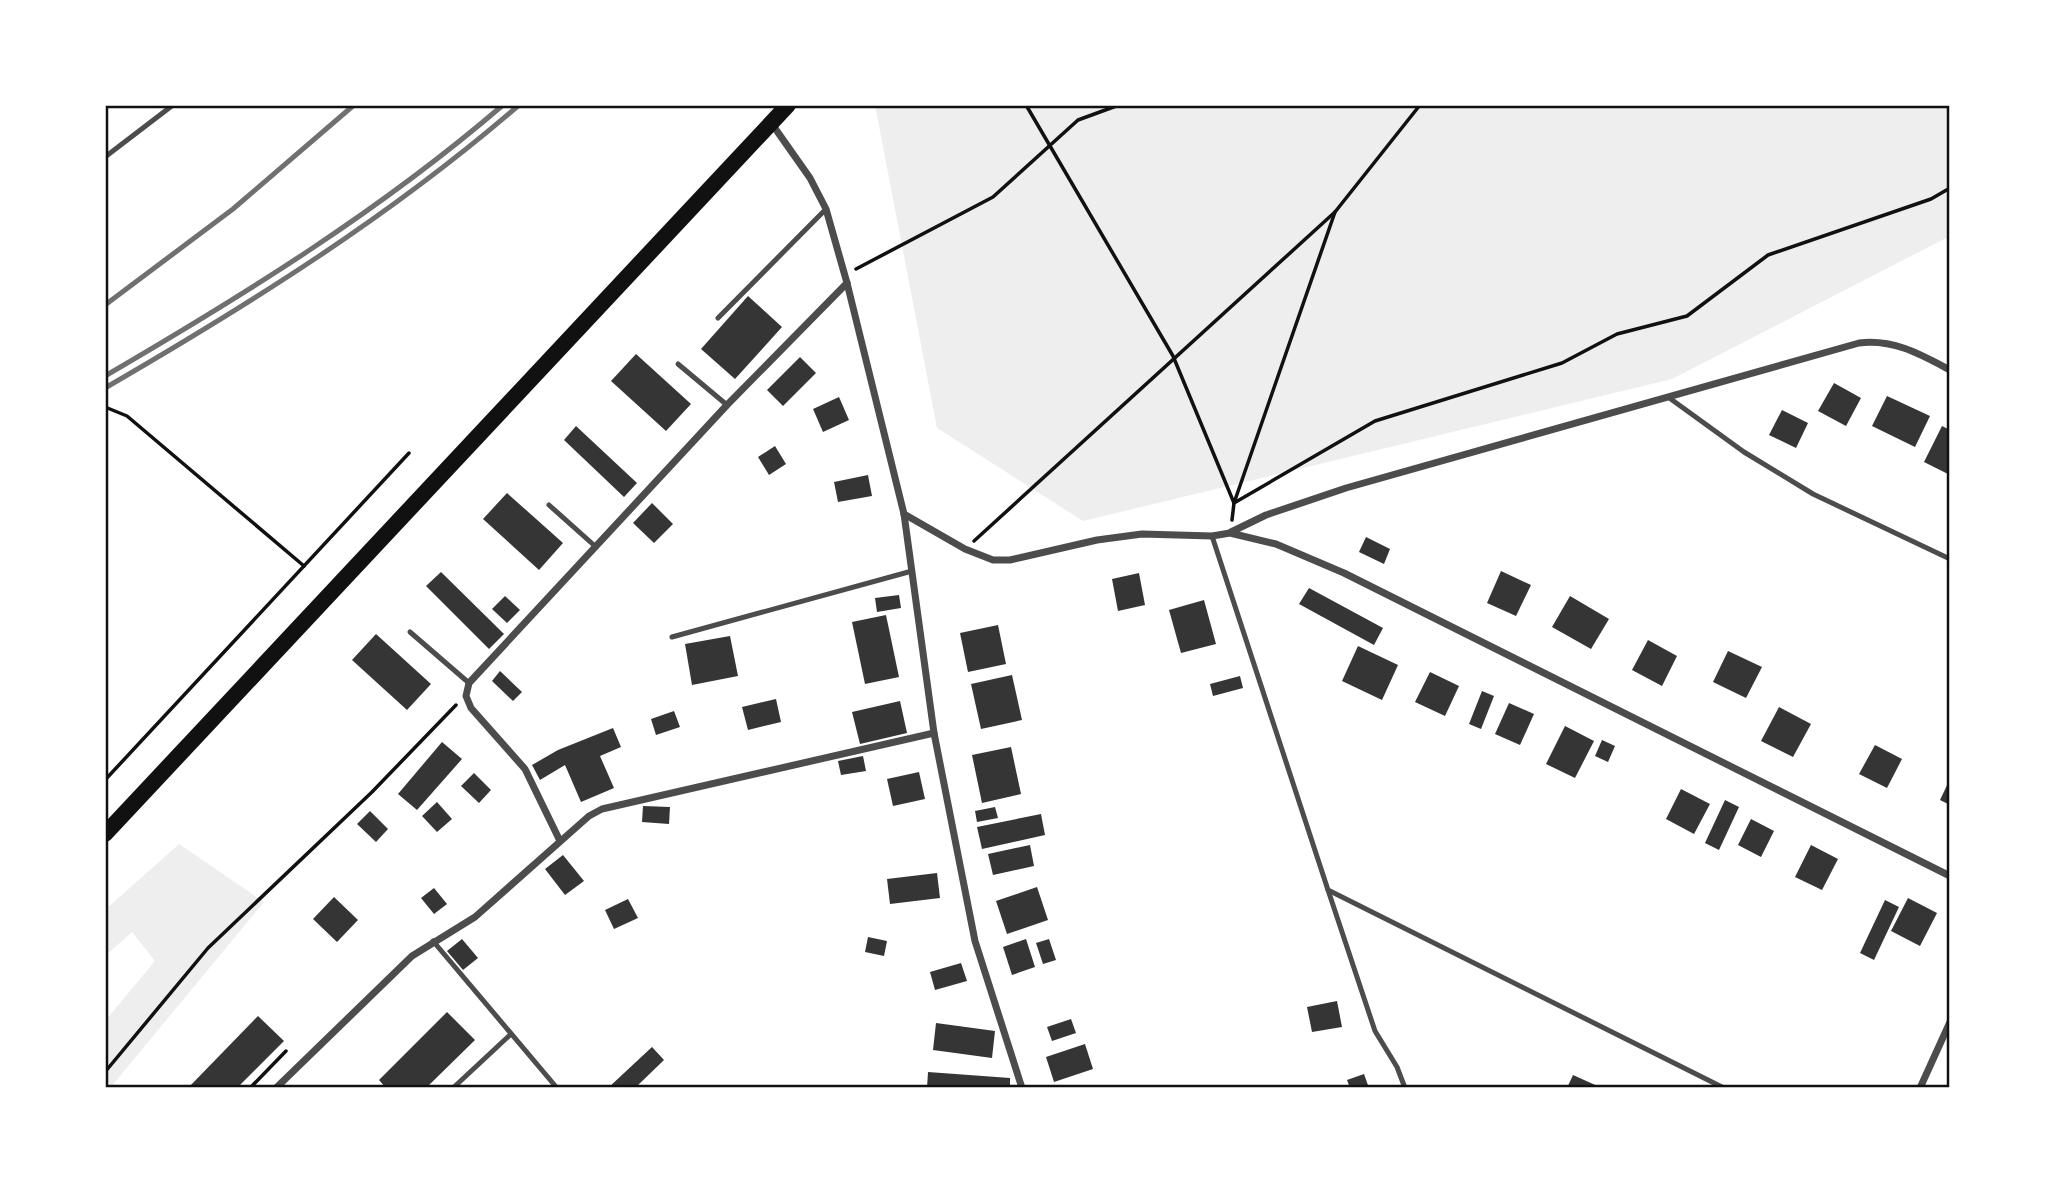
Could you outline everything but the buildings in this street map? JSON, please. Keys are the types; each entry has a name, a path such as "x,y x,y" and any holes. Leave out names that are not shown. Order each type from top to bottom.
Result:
{"highway":[{"path":"105,834 788,105"}],"street":[{"path":"771,123 810,178 826,209 846,279 904,514 934,733 975,941 1022,1088"},
{"path":"560,841 525,769 471,708 466,696 469,683 846,279"},
{"path":"904,514 965,549 993,560 1010,560 1097,540 1142,534 1212,536 1230,533 1266,514 1346,488 1859,343 1878,340 1908,348 1950,370"},
{"path":"1230,533 1276,544 1344,573 1950,876"},
{"path":"276,1088 412,956 475,917 560,841 602,809 934,733"},
{"path":"1920,1088 1950,1022"}],"lane":[{"path":"105,157 173,105"},
{"path":"718,318 826,209"},
{"path":"678,364 727,405"},
{"path":"1668,397 1744,452 1813,494 1950,559"},
{"path":"549,505 597,547"},
{"path":"1212,536 1375,1031 1397,1067 1405,1088"},
{"path":"671,637 912,571"},
{"path":"410,632 469,683"},
{"path":"1328,890 1724,1088"},
{"path":"433,941 557,1088"},
{"path":"453,1088 511,1034"}],"path":[{"path":"1026,105 1173,356 1234,503"},
{"path":"846,279 993,197 1079,121 1119,105"},
{"path":"965,549 1173,356 1335,212 1420,105"},
{"path":"1234,503 1375,421 1562,363 1617,334 1687,316 1768,255 1931,200 1950,188"},
{"path":"1230,533 1234,503 1335,212"},
{"path":"105,407 127,416 304,566"},
{"path":"105,779 409,453"},
{"path":"105,1072 208,948 372,792 466,696"},
{"path":"250,1088 286,1051"}],"shaded area":[{"path":"875,105 1950,105 1950,236 1672,379 1083,521 937,428"},
{"path":"179,844 264,902 110,1088 105,1088 105,1021 155,961 132,932 105,956 105,910"}],"railway":[{"path":"105,305 233,209 354,105"},
{"path":"105,376 209,314 360,216 503,105"},
{"path":"105,388 213,324 319,256 421,184 519,105"}]}
